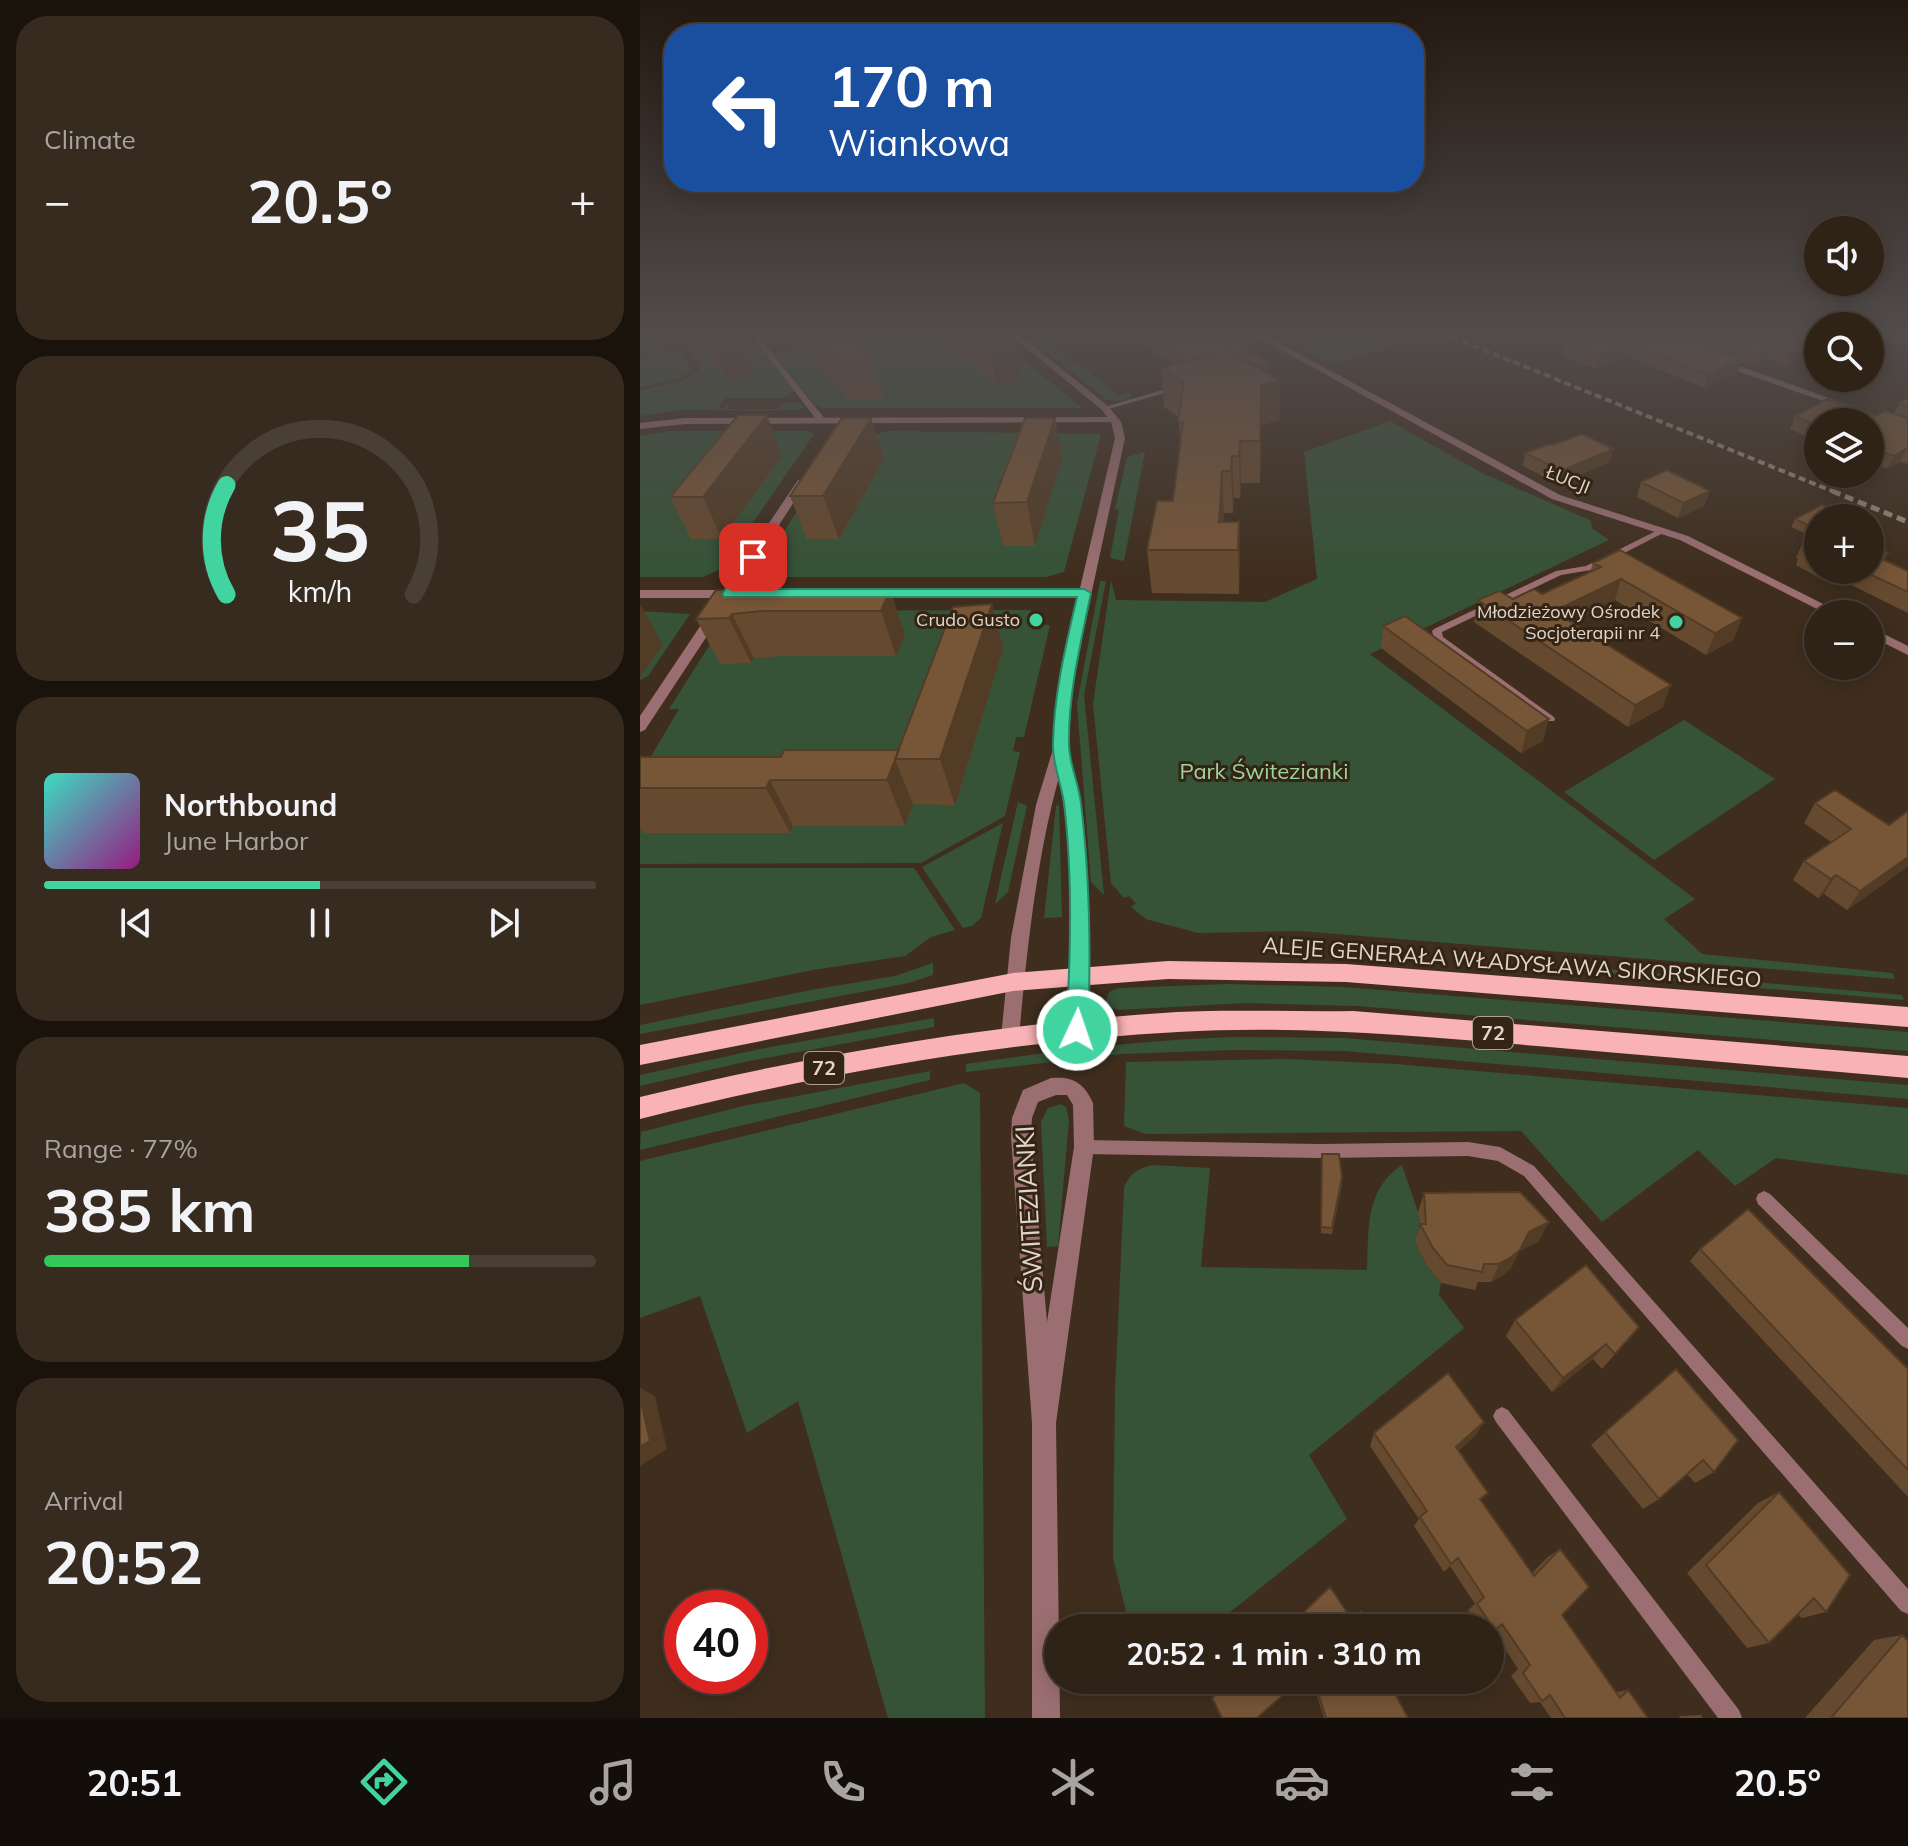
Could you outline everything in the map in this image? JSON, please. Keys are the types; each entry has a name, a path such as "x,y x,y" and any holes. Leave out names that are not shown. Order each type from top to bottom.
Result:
{"main road":[{"name":"ALEJE GENERAŁA WŁADYSŁAWA SIKORSKIEGO","path":"640,1055 934,995 1013,982 1168,970 1335,972 1908,1017"},
{"name":"72","path":"640,1108 925,1049 1010,1037 1180,1022 1353,1021 1908,1067"}],"street":[{"path":"1010,1037 1013,982 1044,805 1061,746 1065,686 1118,450 1120,433 1109,413"},
{"name":"ŁUCJI","path":"1402,413 1556,497 1665,530 1810,600"},
{"path":"640,426 685,421 822,421 839,426 1115,420"},
{"path":"640,727 811,469"},
{"path":"852,594 1084,593"},
{"path":"640,594 750,594"},
{"path":"1884,638 1908,651"},
{"path":"1061,746 1072,802 1080,976 1077,1030"},
{"name":"ŚWITEZIANKI","path":"1044,1423 1084,1147 1085,1114 1080,1094 1063,1085 1038,1090 1030,1096 1022,1118 1021,1137 1044,1423 1046,1718"}],"lane":[{"path":"816,413 822,421"},
{"path":"1550,719 1439,638 1437,631 1559,573 1588,568 1665,530"},
{"path":"1084,1147 1320,1151 1468,1149 1500,1154 1516,1162 1529,1171 1908,1604"},
{"path":"1764,1199 1908,1340"},
{"path":"1502,1416 1731,1718"}],"green space":[{"name":"Park Świtezianki","path":"1390,421 1482,473 1590,520 1593,529 1609,540 1370,654 1695,899 1664,919 1702,954 1892,973 1895,979 1300,931 1198,933 1146,919 1131,907 1136,903 1129,896 1124,898 1111,883 1093,704 1111,580 1116,600 1265,602 1317,579 1304,452"},
{"path":"669,431 810,431 814,434 721,569 703,577 640,577 640,436"},
{"path":"886,431 1101,434 1064,572 1046,577 765,577 759,571 835,451"},
{"path":"1145,452 1124,561 1110,558 1119,510 1115,509 1127,457"},
{"path":"1100,581 1106,581 1084,695 1104,895 1091,882 1077,704"},
{"path":"1031,610 1028,624 1050,625 1024,737 1016,737 1013,751 1020,752 1005,816 921,863 640,864 640,763 647,763 679,709 669,709 730,613"},
{"path":"640,611 690,614 648,676 640,680"},
{"path":"1684,720 1775,779 1654,860 1564,792"},
{"path":"1018,802 1027,806 1008,892 995,904"},
{"path":"1059,805 1062,917 1044,918 1056,806"},
{"path":"1003,823 981,918 972,926 963,928 922,867"},
{"path":"640,868 914,868 955,930 931,937 905,956 813,970 640,1005"},
{"path":"933,963 933,975 909,983 640,1034 640,1025 895,976"},
{"path":"1562,965 1902,995 1904,1000 1640,978"},
{"path":"1228,984 1342,987 1908,1032 1908,1051 1357,1006 1244,1003 1119,1010 1109,1007 1106,1001 1109,992 1119,988"},
{"path":"934,1018 934,1027 744,1062 640,1086 640,1075 765,1048"},
{"path":"1233,1037 1344,1038 1908,1085 1908,1099 1344,1051 1233,1050 1121,1054 966,1072 966,1064 1033,1055 1132,1043"},
{"path":"1286,1059 1396,1064 1908,1108 1908,1175 1776,1158 1735,1186 1698,1150 1602,1222 1521,1131 1146,1134 1124,1126 1126,1062"},
{"path":"930,1071 930,1080 640,1150 641,1132 743,1106"},
{"path":"964,1083 980,1093 985,1718 888,1718 798,1401 747,1433 700,1296 640,1318 640,1161"},
{"path":"1061,1104 1066,1107 1069,1120 1058,1246 1047,1247 1041,1122 1048,1108"},
{"path":"1153,1165 1210,1168 1201,1267 1367,1270 1369,1226 1375,1199 1381,1186 1402,1165 1418,1212 1421,1242 1416,1243 1427,1266 1441,1283 1439,1295 1464,1328 1309,1455 1347,1519 1228,1614 1127,1614 1113,1558 1115,1391 1124,1188 1135,1172"}],"building":[{"path":"1179,413 1261,413 1260,441 1240,441 1239,456 1232,456 1231,471 1222,471 1219,522 1239,522 1238,550 1147,550 1157,501 1173,501 1183,422 1178,422"},
{"path":"1884,413 1908,418 1908,448 1894,456 1886,453"},
{"path":"738,415 767,415 703,497 670,497"},
{"path":"842,418 871,418 823,496 790,496"},
{"path":"1025,418 1055,418 1027,502 993,503"},
{"path":"1582,434 1613,449 1561,471 1525,453 1553,445"},
{"path":"1667,470 1710,491 1683,503 1641,482"},
{"path":"1804,514 1804,523 1795,519"},
{"path":"1620,550 1742,618 1715,633 1621,579 1554,611 1671,685 1635,705 1478,600 1499,591 1513,599 1534,589 1542,594 1601,567 1593,563"},
{"path":"1884,560 1908,571 1908,592 1884,581"},
{"path":"716,590 890,590 881,611 763,611 732,614 729,618 696,619"},
{"path":"992,604 940,759 895,759 953,607"},
{"path":"1405,616 1549,719 1527,731 1383,626"},
{"path":"784,750 899,750 887,780 770,780 766,788 640,788 640,757 781,757"},
{"path":"1835,790 1889,825 1908,811 1908,857 1860,891 1836,875 1831,879 1804,861 1851,829 1815,803"},
{"path":"1322,1154 1339,1154 1342,1177 1332,1228 1321,1227"},
{"path":"1520,1192 1549,1222 1529,1232 1520,1250 1510,1258 1499,1264 1484,1264 1482,1272 1447,1265 1420,1224 1426,1224 1424,1193"},
{"path":"1748,1209 1908,1369 1908,1470 1700,1249"},
{"path":"1586,1265 1639,1327 1615,1354 1606,1344 1563,1378 1515,1320"},
{"path":"1676,1369 1738,1440 1714,1472 1703,1460 1659,1499 1605,1432"},
{"path":"1448,1373 1484,1422 1456,1447 1488,1493 1480,1499 1534,1576 1560,1549 1589,1587 1562,1615 1620,1698 1628,1690 1648,1718 1565,1718 1550,1695 1542,1701 1523,1673 1530,1665 1504,1627 1504,1614 1484,1614 1477,1604 1484,1597 1458,1558 1451,1564 1420,1517 1427,1511 1374,1433"},
{"path":"640,1397 650,1441 640,1447"},
{"path":"1779,1492 1850,1575 1826,1612 1814,1598 1769,1643 1706,1565"},
{"path":"1330,1587 1348,1614 1302,1614"},
{"path":"1902,1635 1908,1641 1908,1718 1831,1718"},
{"path":"1216,1694 1284,1694 1257,1718 1222,1718 1212,1698"},
{"path":"1318,1694 1395,1694 1408,1718 1326,1718"}],"railway":[{"path":"1640,413 1837,493"},
{"path":"1832,491 1908,522"}],"place":[{"name":"Crudo Gusto","path":"1036,620"},
{"name":"Młodzieżowy Ośrodek Socjoterapii nr 4","path":"1676,622"}],"route":[{"path":"753,557 729,594 1084,593 1067,674 1061,746 1072,802 1078,894 1080,976 1077,1030"}]}
